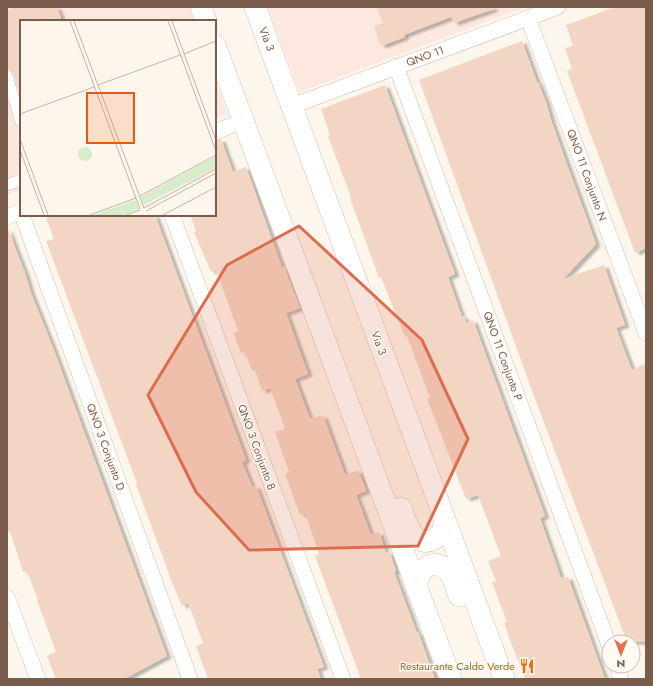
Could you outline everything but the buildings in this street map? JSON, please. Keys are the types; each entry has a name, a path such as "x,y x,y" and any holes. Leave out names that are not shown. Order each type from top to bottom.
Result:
{"main road":[{"path":"201,7 206,20"},
{"name":"Via 3","path":"255,7 504,679"},
{"path":"216,48 451,679"},
{"path":"330,356 369,421 412,534 423,541 435,539 443,530 445,524 444,518"},
{"path":"417,590 417,578 424,568 437,565 448,571 452,576 490,679"}],"street":[{"name":"QNO 11","path":"292,106 396,66 558,7"},
{"name":"QNO 11 Conjunto N","path":"528,18 646,333"},
{"name":"QNO 11 Conjunto P","path":"396,66 605,634"},
{"path":"7,76 20,119"},
{"path":"216,132 243,121"},
{"path":"7,185 20,180"},
{"path":"7,217 20,211"},
{"name":"QNO 3 Conjunto D","path":"22,216 190,679"},
{"name":"QNO 3 Conjunto B","path":"172,216 343,679"},
{"path":"7,597 38,679"}],"highlighted area":[{"path":"299,226 422,340 468,439 418,546 249,550 196,492 148,395 227,265"}],"shaded area":[{"path":"7,7 189,7 194,20 20,20 20,190 7,195"},
{"path":"267,7 526,7 300,92"},
{"path":"216,84 227,114 216,119"}],"place":[{"name":"Restaurante Caldo Verde","path":"527,666"}]}
